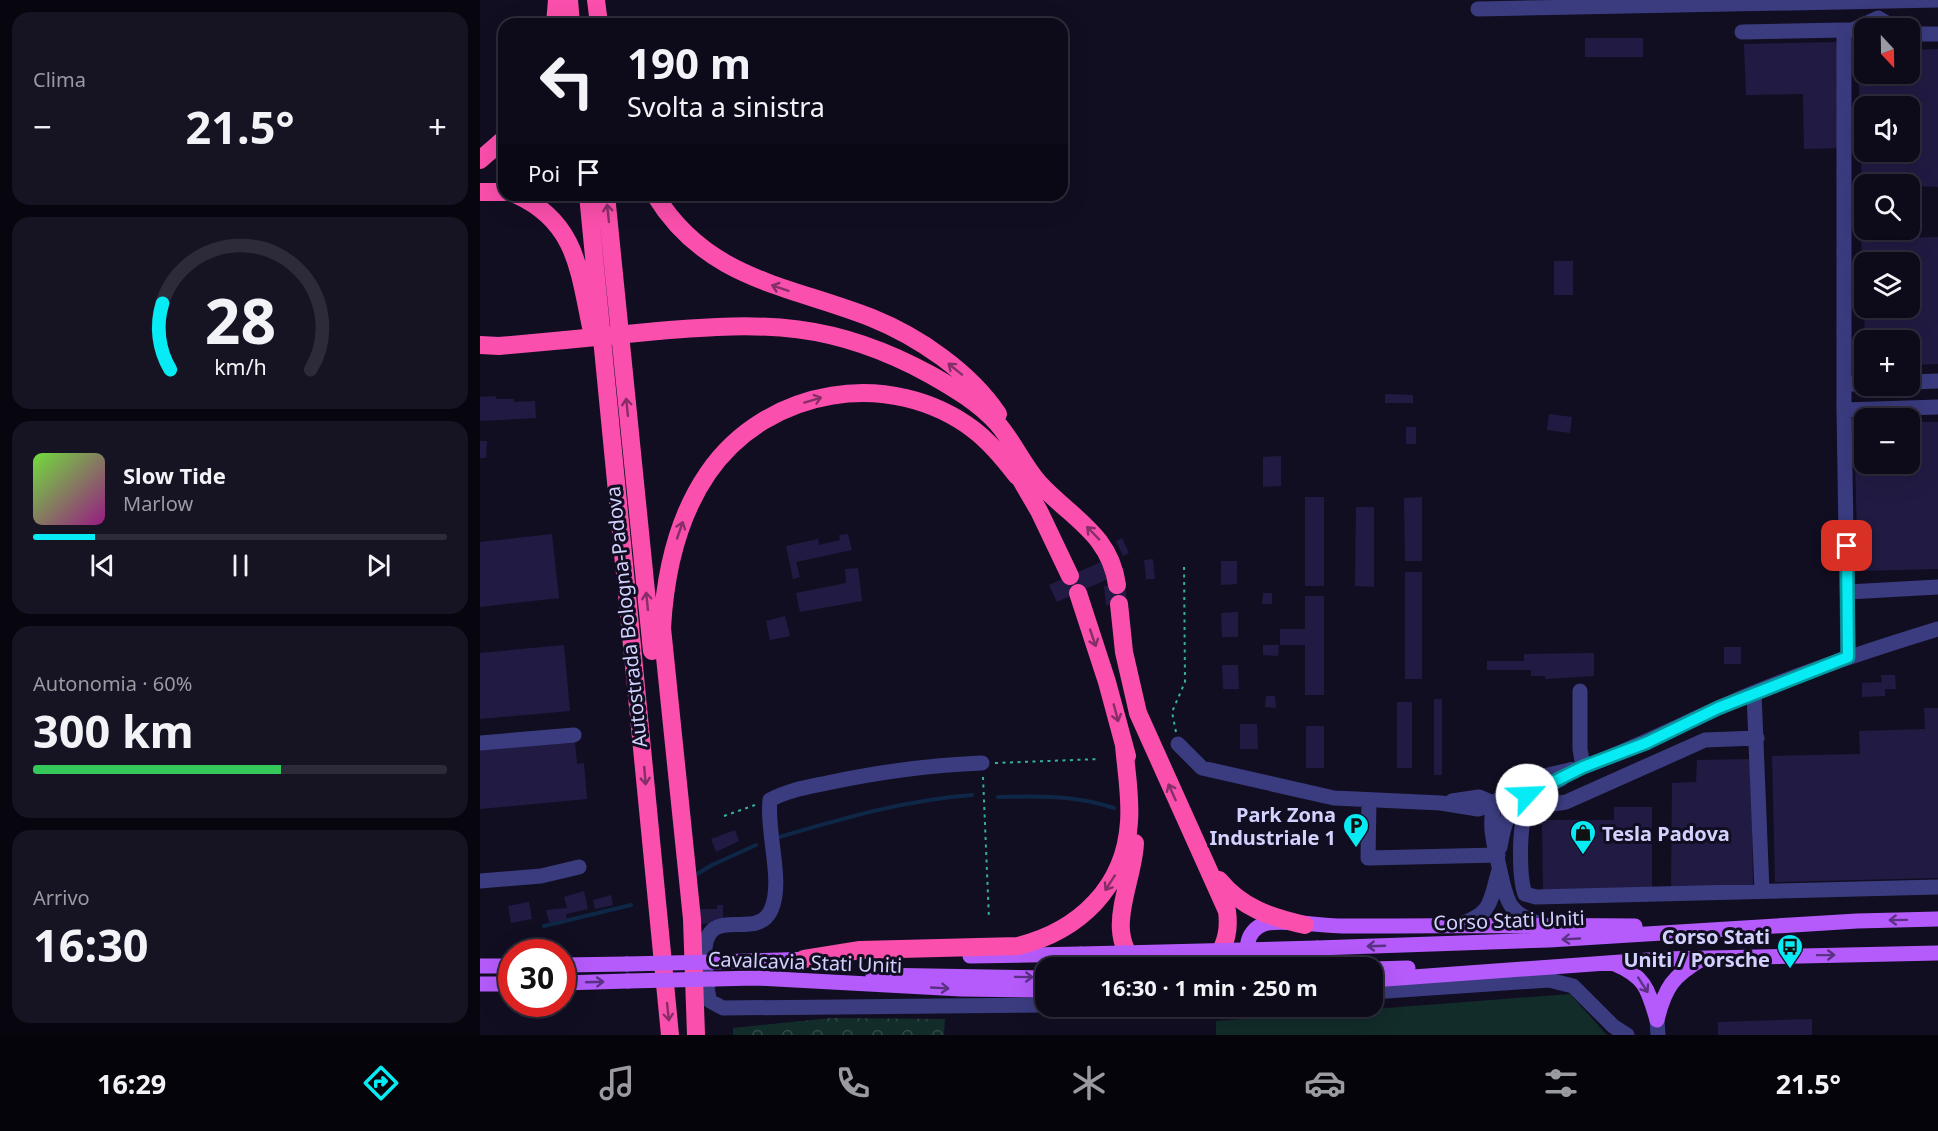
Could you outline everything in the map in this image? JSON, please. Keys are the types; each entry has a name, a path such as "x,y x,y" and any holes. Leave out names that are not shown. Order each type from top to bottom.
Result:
{"highway":[{"path":"556,18 557,0"},
{"path":"569,0 570,18"},
{"path":"587,0 589,18"},
{"path":"596,0 598,18"},
{"path":"480,160 498,144"},
{"path":"480,192 498,192"},
{"path":"526,201 554,219 576,258 613,442"},
{"name":"Autostrada Bologna-Padova","path":"589,201 670,1035"},
{"name":"Autostrada Bologna-Padova","path":"607,201 691,1035"},
{"path":"660,201 687,236 728,267 758,280 872,318 917,341 944,360 970,382 995,409 1039,483"},
{"path":"480,345 499,346 722,326 776,325 826,334 887,352 952,388 996,422 1039,483 1096,535 1115,570 1117,585"},
{"path":"696,1035 692,919 662,628 663,606 674,549 688,508 701,484 725,452 764,420 817,398 858,392 901,396 946,412 985,438 1017,476"},
{"path":"981,410 1039,511 1070,576"},
{"path":"1078,593 1107,682 1135,795 1136,826 1133,870 1120,916 1119,931 1124,947 1132,957"},
{"path":"1119,603 1124,652 1138,713 1223,902 1228,920 1223,948 1216,957"},
{"path":"804,959 860,950 1018,946 1045,938 1072,924 1101,897 1114,880 1122,862 1129,822 1124,745"},
{"path":"1195,843 1232,895 1263,914 1305,926"}],"main road":[{"name":"Corso Stati Uniti","path":"1081,954 1570,939 1734,928 1938,919"},
{"path":"1249,957 1248,940 1256,928 1269,923 1305,926 1734,928"},
{"path":"1383,969 1938,953"},
{"name":"Cavalcavia Stati Uniti","path":"576,965 1081,954"},
{"path":"1657,1028 1664,993 1681,972 1705,958"},
{"path":"1383,979 1662,959"},
{"path":"1613,964 1630,970 1643,982 1657,1028"},
{"path":"480,966 498,966"},
{"path":"756,978 816,974 1035,978"},
{"name":"Cavalcavia Stati Uniti","path":"576,982 756,978 938,988 1035,990"},
{"path":"480,984 498,984"}],"street":[{"path":"1478,9 1938,0"},
{"path":"1742,33 1854,32 1844,410 1848,657"},
{"path":"1920,34 1938,34"},
{"path":"1920,382 1938,381"},
{"path":"1845,384 1854,384"},
{"path":"1844,410 1938,407"},
{"path":"1848,592 1938,587"},
{"path":"1178,744 1202,768 1223,775 1334,798 1441,803 1478,809 1502,807 1583,767 1646,743 1682,724 1754,693 1848,657 1938,629"},
{"path":"1580,691 1580,749 1583,767"},
{"path":"1754,693 1762,891"},
{"path":"480,743 574,735"},
{"path":"1756,738 1705,740 1566,802 1533,808 1525,814 1521,824 1522,876 1525,894 1536,897 1938,887"},
{"path":"982,763 933,765 876,772 795,790 770,800 775,892 771,911 763,919 716,927 708,933 704,947 710,1001 723,1008 1035,1005"},
{"path":"1369,801 1368,858 1499,861"},
{"path":"1455,926 1478,918 1486,911 1499,861 1502,807"},
{"path":"1499,861 1506,899 1512,909 1522,918 1545,926"},
{"path":"480,881 541,876 579,867"},
{"path":"1383,991 1549,980 1573,986 1613,1026 1627,1035"}],"path":[{"path":"1178,744 1172,712 1185,682 1184,563"},
{"path":"989,919 982,763 1100,759"},
{"path":"724,816 770,800"}],"green space":[{"path":"1570,994 1607,1035 1216,1035 1216,1021 1268,1017 1383,1017 1383,1008"},
{"path":"831,1018 945,1019 944,1035 733,1035 733,1028"}],"building":[{"path":"1585,38 1643,38 1643,57 1585,57"},
{"path":"1840,42 1842,148 1804,149 1803,94 1746,95 1744,44"},
{"path":"1938,49 1938,187 1920,186 1920,174 1862,174 1861,162 1920,162 1920,96 1859,96 1859,84 1920,84 1920,50"},
{"path":"1920,237 1938,237 1938,364 1920,365 1920,330 1865,330 1864,318 1920,318 1920,252 1862,252 1861,240 1920,240"},
{"path":"1554,261 1573,261 1573,295 1554,295"},
{"path":"1385,394 1413,395 1413,403 1385,403"},
{"path":"496,396 496,399 514,399 514,402 535,401 536,418 480,421 480,397"},
{"path":"1549,414 1572,417 1570,433 1547,430"},
{"path":"1920,422 1938,422 1938,569 1858,571 1855,474 1920,474"},
{"path":"1406,427 1416,427 1416,444 1406,444"},
{"path":"480,441 487,441 486,458 480,458"},
{"path":"1281,456 1281,486 1263,487 1263,457"},
{"path":"1305,497 1324,497 1324,586 1305,586"},
{"path":"1422,497 1422,561 1405,561 1404,498"},
{"path":"1356,507 1374,507 1374,587 1355,586"},
{"path":"552,534 559,598 480,607 480,542"},
{"path":"848,534 852,550 796,562 800,577 793,579 786,546 818,539 819,545 840,540 839,535"},
{"path":"1122,538 1129,553 1123,556 1116,541"},
{"path":"1153,559 1155,579 1146,579 1144,560"},
{"path":"1103,561 1110,578 1057,602 1049,585"},
{"path":"1221,561 1237,561 1237,584 1221,585"},
{"path":"858,568 862,601 800,612 796,593 846,583 845,569"},
{"path":"1405,572 1422,572 1422,679 1405,679"},
{"path":"1125,584 1127,603 1106,605 1104,586"},
{"path":"1263,593 1272,593 1272,604 1262,604"},
{"path":"1305,596 1324,596 1324,695 1305,695 1305,645 1280,645 1280,629 1305,629"},
{"path":"1238,612 1238,637 1222,637 1221,613"},
{"path":"785,616 790,636 770,640 766,621"},
{"path":"564,645 570,711 480,719 480,653"},
{"path":"1263,645 1279,645 1278,656 1263,655"},
{"path":"1724,647 1741,647 1741,664 1724,664"},
{"path":"1594,653 1594,676 1545,679 1545,676 1531,676 1531,670 1487,670 1487,661 1524,661 1524,654"},
{"path":"1222,665 1238,665 1239,689 1223,689"},
{"path":"1881,675 1895,675 1896,689 1885,689 1885,696 1862,697 1862,683 1882,682"},
{"path":"1266,696 1275,696 1276,708 1265,707"},
{"path":"1434,699 1442,699 1442,775 1434,775"},
{"path":"1397,702 1412,702 1412,768 1397,768"},
{"path":"1924,708 1938,708 1938,878 1775,882 1772,756 1860,754 1859,731 1925,729"},
{"path":"1240,724 1257,724 1258,749 1240,749"},
{"path":"1306,726 1324,726 1324,768 1306,768"},
{"path":"575,741 577,764 584,763 587,799 480,809 480,749"},
{"path":"1751,759 1753,888 1671,888 1672,783 1696,782 1697,760"},
{"path":"1614,807 1652,807 1652,892 1543,893 1542,820 1614,820"},
{"path":"735,830 739,841 716,852 711,839"},
{"path":"584,891 588,909 566,914 567,920 549,922 546,910 567,908 564,897"},
{"path":"611,895 613,905 595,909 593,900"},
{"path":"529,902 532,919 511,923 508,906"},
{"path":"717,905 723,905 723,923 701,924 699,909 717,909"},
{"path":"1812,1019 1812,1035 1718,1035 1718,1022"}],"waterway":[{"path":"776,838 897,806 972,795"},
{"path":"998,797 1071,799 1114,808"},
{"path":"692,877 756,845"},
{"path":"544,926 631,905"}],"place":[{"name":"Park Zona Industriale 1","path":"1356,849"},
{"name":"Tesla Padova","path":"1583,856"},
{"name":"Corso Stati Uniti / Porsche","path":"1790,970"}],"route":[{"path":"1527,795 1583,767 1646,743 1718,708 1848,657 1847,546"}]}
